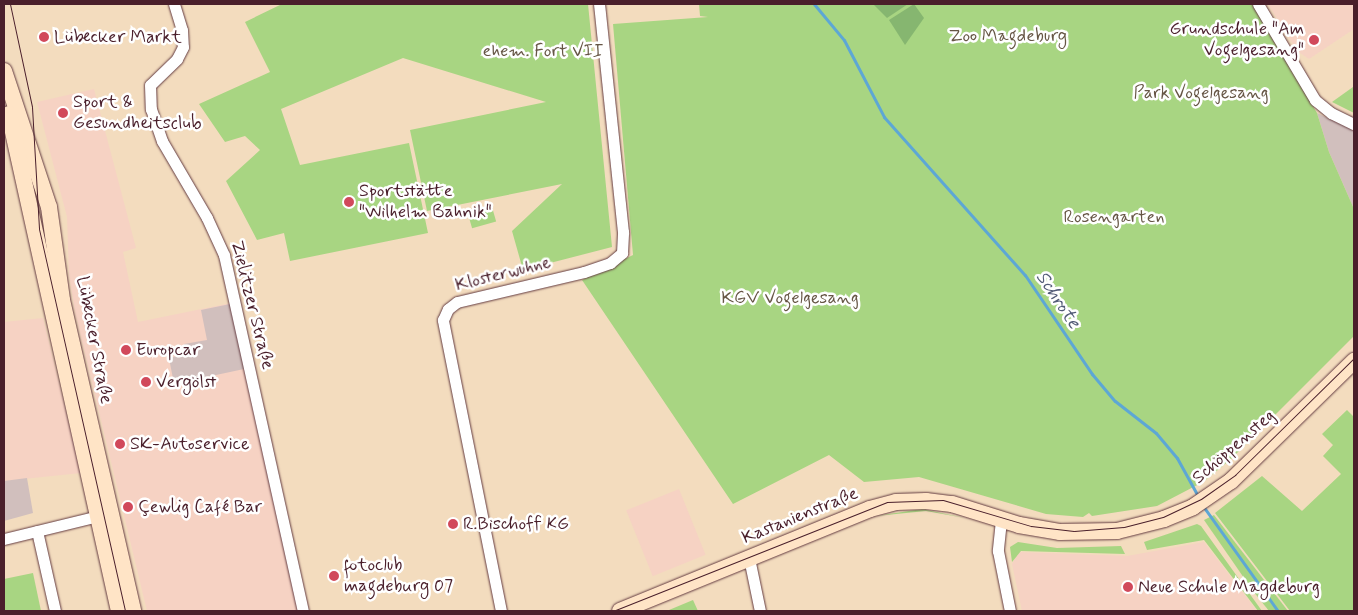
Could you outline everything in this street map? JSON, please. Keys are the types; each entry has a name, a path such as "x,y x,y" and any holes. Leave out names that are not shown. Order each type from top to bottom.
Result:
{"main road":[{"name":"Lübecker Straße","path":"5,75 8,133 119,611"},
{"name":"Lübecker Straße","path":"5,75 49,206 62,300 133,611"},
{"name":"Schöppensteg","path":"1001,520 1050,531 1100,532 1146,525 1193,507 1246,468 1354,361"},
{"name":"Kastanienstraße","path":"623,611 870,508 896,502 943,502 1001,520"}],"street":[{"name":"Zielitzer Straße","path":"174,4 182,30 183,47 177,59 150,85 151,109 162,142 207,218 224,255 303,611"},
{"name":"Klosterwuhne","path":"501,611 443,320 448,309 457,302 584,272 610,263 622,253 624,232 599,4"},
{"path":"1258,4 1315,100 1331,112 1354,124"},
{"path":"4,539 98,516"},
{"path":"1001,520 998,551 1010,611"},
{"path":"37,531 55,611"},
{"path":"749,558 760,611"}],"shaded area":[{"name":"Grundschule \"Am Vogelgesang\"","path":"1268,4 1354,4 1354,29 1309,59 1297,51"},
{"path":"94,89 136,248 123,252 138,322 231,303 299,611 147,611 75,312 69,275 67,217 37,102"},
{"path":"1317,113 1354,131 1354,209 1329,152"},
{"path":"230,304 244,369 174,384 169,358 185,354 184,344 207,340 201,310"},
{"path":"43,318 81,473 4,481 4,322"},
{"path":"27,478 33,513 4,521 4,481"},
{"path":"679,489 706,555 653,576 626,510"},
{"name":"Neue Schule Magdeburg","path":"1204,542 1257,611 1022,611 1012,564 1019,552 1127,556"}],"green space":[{"name":"ehem. Fort VII","path":"282,4 588,4 612,247 523,270 512,231 562,184 427,211 410,130 546,102 403,58 281,109 300,165 409,143 428,233 290,261 284,233 257,240 226,181 260,150 245,136 225,142 199,104 270,72 245,22"},
{"path":"699,4 1252,4 1317,113 1329,152 1354,209 1354,336 1230,460 1203,482 1157,506 1092,516 1089,513 1083,517 1046,514 919,477 864,482 829,455 733,504 582,280 633,255 613,24 708,17 700,16"},
{"path":"873,4 908,4 887,18"},
{"path":"914,4 924,18 905,45 889,20"},
{"path":"1354,88 1354,113 1332,102"},
{"path":"492,207 496,221 472,228 468,214"},
{"path":"1347,410 1354,417 1354,611 1290,611 1215,513 1262,476 1302,511 1341,474 1323,456 1333,445 1322,434"},
{"path":"922,509 965,518 926,511 876,516"},
{"path":"1214,515 1288,611 1269,611 1253,591 1204,520"},
{"path":"1197,524 1201,526 1262,611 1258,611 1204,540 1147,550 1144,542"},
{"path":"1018,542 1057,548 1121,546 1125,554 1021,551 1012,562 1010,547"},
{"path":"33,573 41,611 4,611 4,579"},
{"path":"693,600 698,611 669,611 669,610"}],"waterway":[{"name":"Schrote","path":"814,4 844,40 884,117 1025,275 1092,374 1115,401 1156,433 1177,458 1199,498"},
{"name":"Schrote","path":"1203,506 1278,611"}],"tram line":[{"path":"10,4 32,107 39,229 125,611"},
{"path":"613,611 887,502 943,500 1031,526 1074,531 1124,527 1163,517 1201,499 1235,475 1354,358"}],"place":[{"name":"Lübecker Markt","path":"44,37"},
{"name":"Grundschule \"Am Vogelgesang\"","path":"1314,40"},
{"name":"Sport & Gesundheitsclub","path":"63,113"},
{"name":"Sportstätte \"Wilhelm Bahnik\"","path":"349,202"},
{"name":"Europcar","path":"126,350"},
{"name":"Vergölst","path":"146,382"},
{"name":"SK-Autoservice","path":"120,444"},
{"name":"Çewlig Café Bar","path":"128,507"},
{"name":"R.Bischoff KG","path":"453,524"},
{"name":"fotoclub magdeburg 07","path":"334,576"},
{"name":"Neue Schule Magdeburg","path":"1128,587"}],"park label":[{"name":"Zoo Magdeburg","path":"1008,36"},
{"name":"Park Vogelgesang","path":"1201,93"},
{"name":"Rosengarten","path":"1114,217"},
{"name":"KGV Vogelgesang","path":"790,298"}]}
